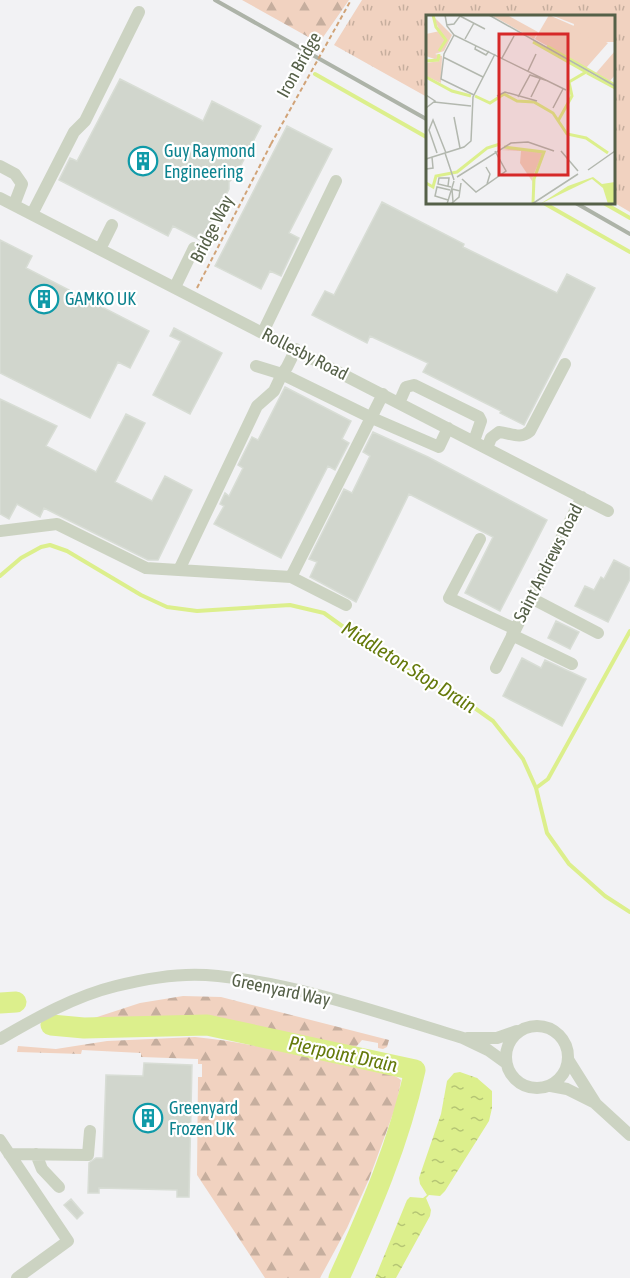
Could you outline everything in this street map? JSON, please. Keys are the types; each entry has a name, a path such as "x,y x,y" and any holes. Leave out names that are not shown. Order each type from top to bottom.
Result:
{"street":[{"path":"32,214 74,132 85,121 139,12"},
{"path":"0,166 15,174 22,184 14,205"},
{"path":"263,332 336,181"},
{"name":"Rollesby Road","path":"0,198 608,511"},
{"path":"100,249 112,225"},
{"path":"175,287 194,248"},
{"path":"179,570 257,406 274,391 296,349"},
{"path":"487,448 491,438 499,432 520,436 530,431 565,364"},
{"path":"256,366 282,374 372,418 439,447 448,428"},
{"path":"399,403 406,387 414,385 478,417 481,421 474,441"},
{"path":"291,578 383,394"},
{"name":"Saint Andrews Road","path":"496,668 582,497"},
{"path":"0,531 57,524 146,568 291,578 346,605"},
{"name":"Saint Andrews Road","path":"480,539 448,597 486,615 514,632"},
{"path":"531,598 598,633"},
{"path":"514,632 572,663"},
{"name":"Greenyard Way","path":"0,1039 55,1009 114,986 161,977 204,975 268,983 463,1038 488,1050 506,1063"},
{"path":"534,1026 545,1027 554,1031 566,1044 568,1061 566,1071 551,1086 542,1089 521,1085 509,1072 506,1063 509,1043 524,1029 534,1026"},
{"name":"Greenyard Way","path":"463,1038 497,1038 524,1029"},
{"path":"568,1061 597,1104 630,1135"},
{"path":"551,1086 567,1089 597,1104"},
{"path":"9,1154 88,1155 90,1131"},
{"path":"0,1140 68,1241 17,1278"},
{"path":"36,1154 42,1169 59,1187"}],"path":[{"name":"Iron Bridge","path":"271,144 351,0"},
{"name":"Bridge Way","path":"193,296 271,144"}],"green space":[{"path":"242,0 349,0 319,43"},
{"path":"362,0 630,0 630,212 615,203 615,15 426,15 426,96 334,45"},
{"path":"183,996 221,997 389,1040 387,1047 383,1049 378,1048 378,1043 362,1040 355,1048 231,1022 187,1017 92,1022 91,1019 140,1003"},
{"path":"195,1037 363,1066 385,1071 401,1080 397,1103 369,1179 347,1228 320,1278 265,1278 197,1175 198,1077 202,1077 202,1064 198,1064 198,1059 141,1057 141,1053 82,1050 81,1054 17,1052 18,1046 56,1049 107,1041"}],"water":[{"path":"460,1072 477,1078 492,1091 489,1121 445,1191 440,1196 429,1195 426,1198 431,1210 430,1216 396,1278 375,1278 407,1200 410,1197 423,1198 427,1195 419,1178 441,1114 447,1081 454,1073"}],"building":[{"name":"Guy Raymond Engineering","path":"120,79 203,121 212,101 261,126 236,175 229,182 229,189 202,241 173,226 168,236 59,180 70,158 77,161"},
{"path":"287,126 332,149 289,233 299,238 281,276 270,271 261,289 215,266"},
{"path":"382,202 464,244 463,247 557,293 567,274 595,288 524,425 423,372 428,363 370,336 367,343 312,315 325,291 334,295"},
{"name":"GAMKO UK","path":"0,240 32,256 26,268 149,331 130,368 118,362 90,418 0,373"},
{"path":"174,328 222,353 190,414 153,395 181,341 170,336"},
{"path":"285,387 351,421 342,439 349,443 335,470 328,466 281,558 214,524 224,506 220,504 225,493 229,496 243,468 238,465 252,437 258,440"},
{"path":"0,399 57,426 46,446 96,472 126,414 145,423 115,482 152,501 165,476 192,490 158,560 148,560 44,508 40,517 17,504 9,519 0,514"},
{"path":"373,432 428,457 547,520 500,611 465,593 493,537 409,494 356,602 310,577 317,562 309,559 344,489 352,493 370,456 363,452"},
{"path":"614,560 630,568 630,579 608,622 575,606 585,586 594,590 601,577 604,579"},
{"path":"556,621 579,632 570,649 548,638"},
{"path":"522,658 541,668 545,660 586,679 562,726 503,696"},
{"name":"Greenyard Frozen UK","path":"144,1063 192,1065 189,1197 177,1197 177,1190 99,1188 99,1193 88,1193 89,1163 96,1158 103,1158 106,1075 143,1076"},
{"path":"71,1199 83,1213 77,1219 64,1205"}],"waterway":[{"path":"315,74 426,137"},
{"path":"546,204 630,252"},
{"path":"606,204 630,218"},
{"name":"Middleton Stop Drain","path":"0,576 21,558 41,547 50,545 67,551 141,595 167,607 197,611 290,605 324,613 391,661 462,699 493,721 523,759 536,788 547,833 569,864 605,896 630,912"},
{"path":"536,788 548,779 630,631"},
{"name":"Pierpoint Drain","path":"0,1003 16,1002"},
{"name":"Pierpoint Drain","path":"51,1025 84,1028 207,1025 415,1070 392,1150 339,1278"}],"railway":[{"path":"215,0 426,119"},
{"path":"578,204 630,234"}],"place":[{"name":"Guy Raymond Engineering","path":"143,161"},
{"name":"GAMKO UK","path":"44,299"},
{"name":"Greenyard Frozen UK","path":"148,1118"}]}
